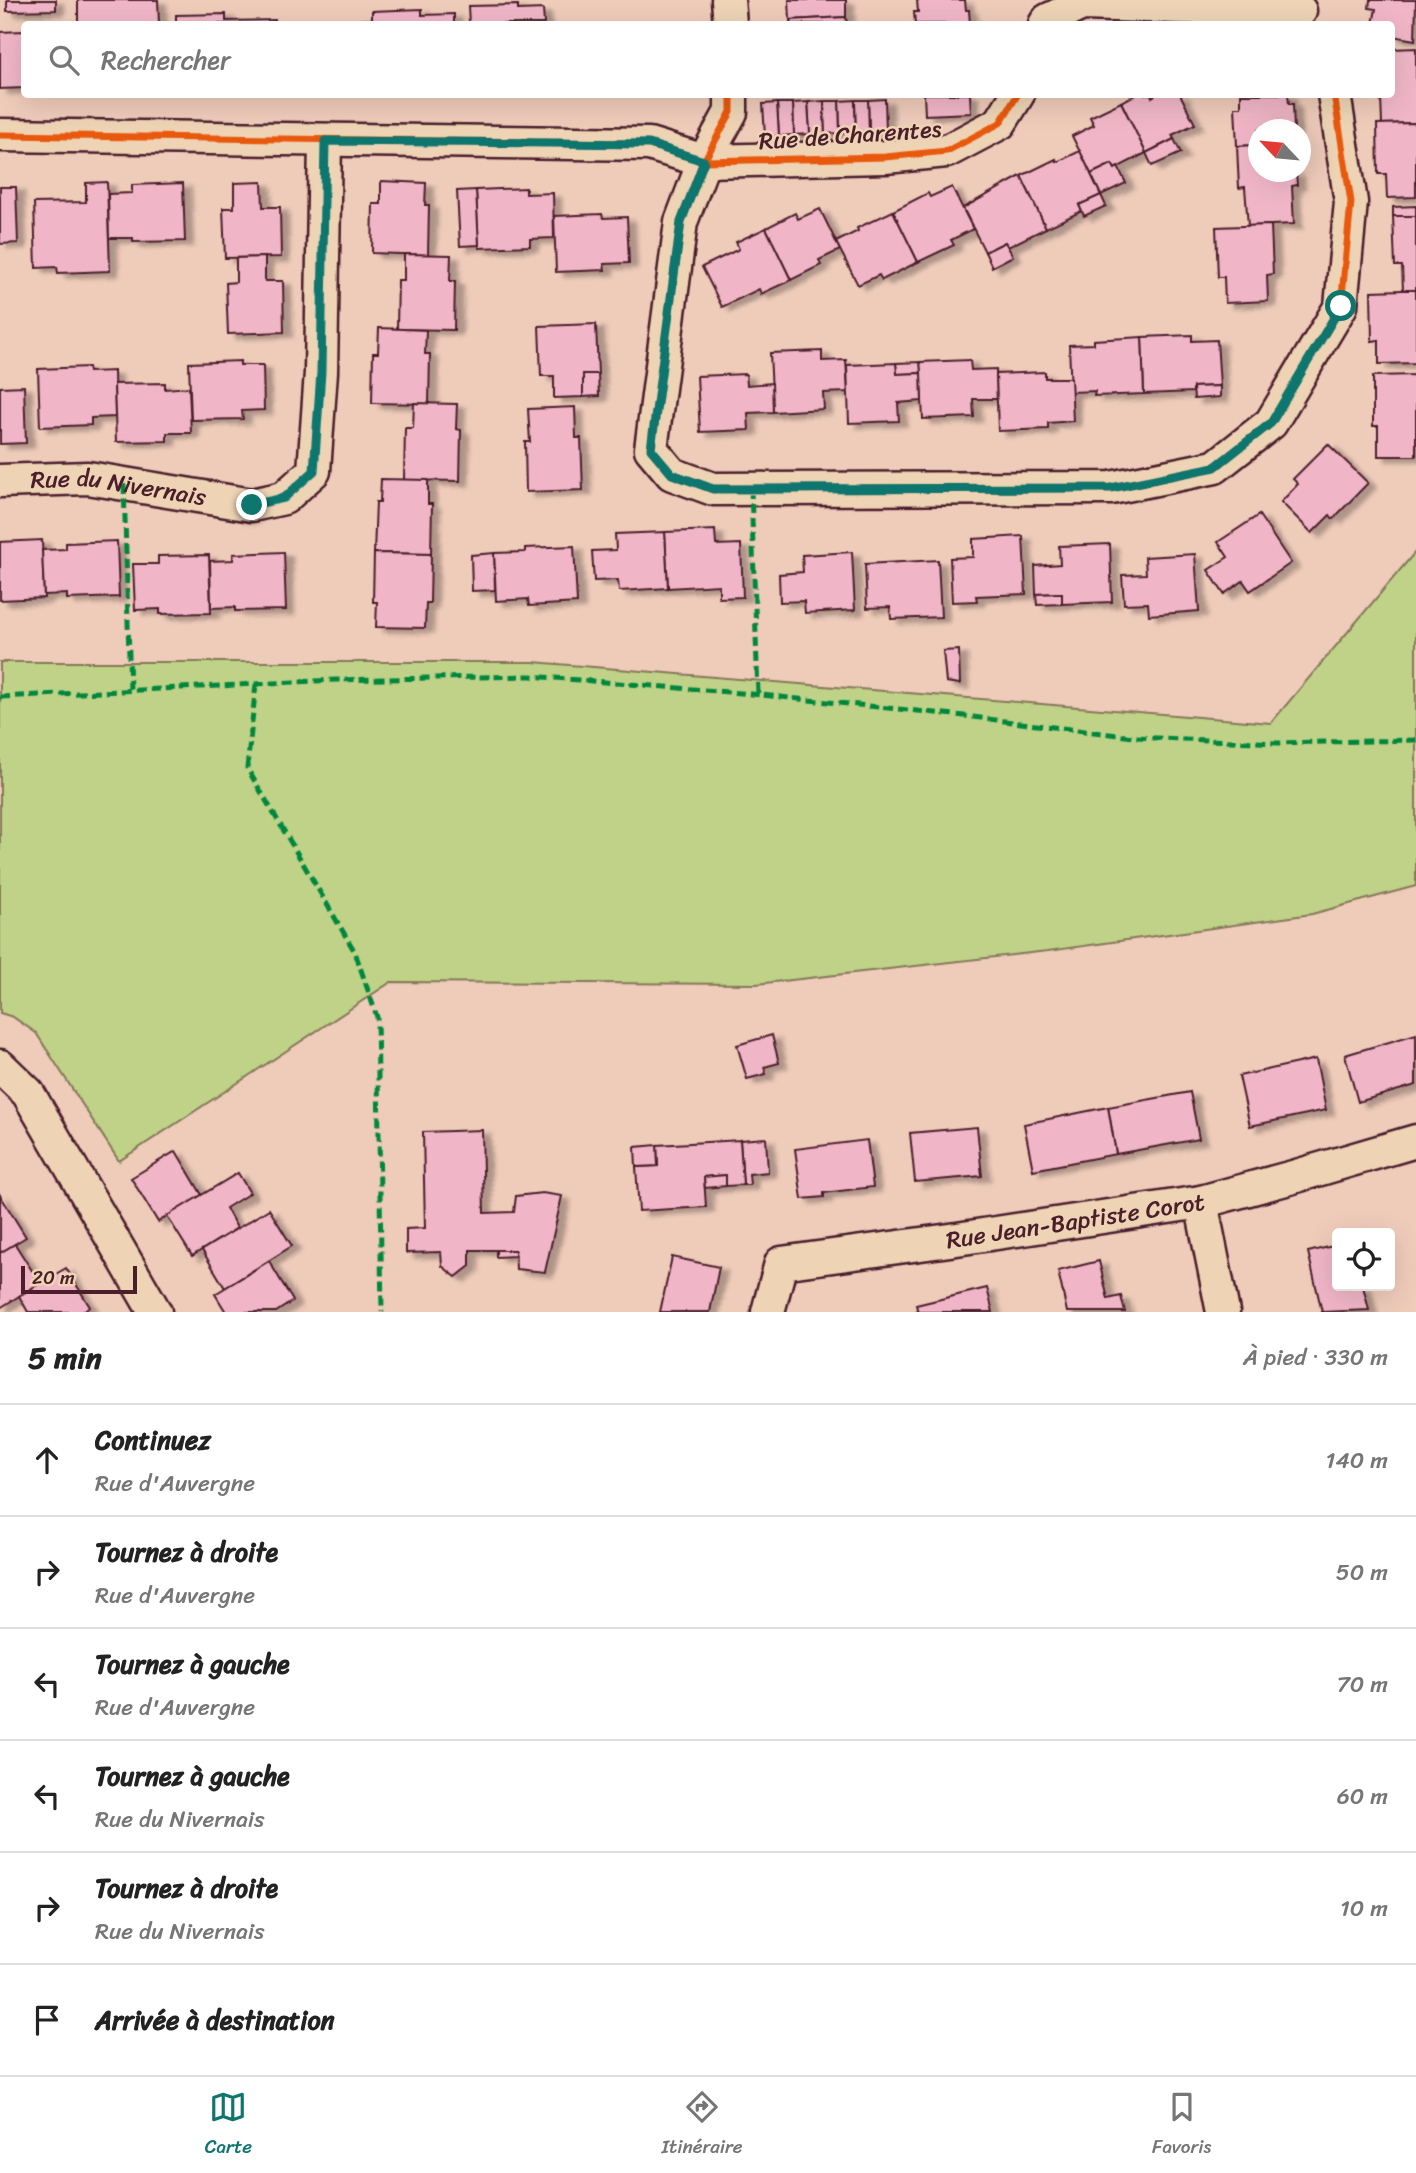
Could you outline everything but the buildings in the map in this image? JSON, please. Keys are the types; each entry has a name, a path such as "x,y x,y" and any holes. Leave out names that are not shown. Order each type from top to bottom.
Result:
{"street":[{"path":"728,0 730,21"},
{"path":"1047,21 1082,4 1302,12"},
{"path":"732,98 731,112 704,161 681,222 651,449 672,474 713,489 1111,488 1215,467 1271,423 1341,306 1351,202 1335,98"},
{"name":"Rue de Charentes","path":"0,135 649,144 704,161 885,157 947,152 1000,123 1016,98"},
{"name":"Rue du Nivernais","path":"0,481 88,478 252,505 284,498 314,471 321,372 325,141"},
{"path":"0,1066 28,1093 155,1312"},
{"name":"Rue Jean-Baptiste Corot","path":"768,1312 781,1263 1200,1202 1293,1178 1416,1141"},
{"path":"1200,1202 1223,1312"}],"green space":[{"path":"1416,551 1416,886 1312,914 1048,951 756,984 391,982 119,1161 36,1033 13,1017 0,1013 0,662 533,662 1271,723"}],"marked path":[{"path":"124,484 130,691"},
{"path":"751,488 758,694"},
{"path":"0,697 336,680 530,676 741,693 1134,737 1279,743 1416,740"},
{"path":"256,684 247,768 355,952 377,1017 382,1312"}],"cycle path":[{"path":"731,98 731,112 704,161 681,222 651,449 672,474 713,489 1111,488 1215,467 1271,423 1341,306 1351,202 1335,98"},
{"path":"0,135 649,144 704,161 885,157 947,151 1000,123 1016,98"}],"route":[{"path":"252,505 284,498 314,471 321,372 325,141 649,144 704,161 681,222 651,449 672,474 713,489 1111,488 1215,467 1271,423 1341,306"}]}
